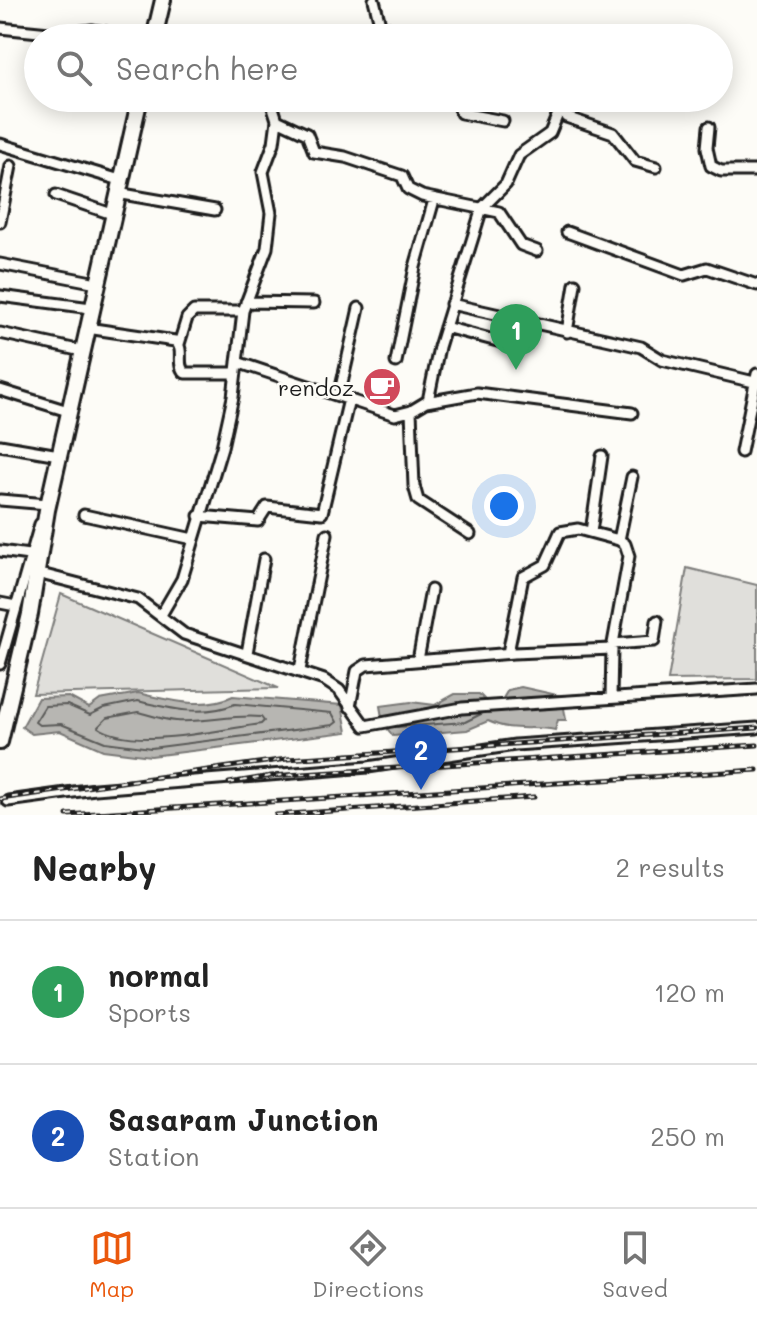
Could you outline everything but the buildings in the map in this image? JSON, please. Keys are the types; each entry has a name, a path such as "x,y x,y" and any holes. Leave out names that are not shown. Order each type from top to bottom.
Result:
{"highway":[{"path":"157,24 163,0"},
{"path":"0,742 37,573 47,507 136,112"}],"street":[{"path":"374,0 380,24"},
{"path":"0,28 24,30"},
{"path":"161,615 182,579 225,434 245,307 267,248 271,213 263,172 274,143 277,120 274,112"},
{"path":"461,112 503,121"},
{"path":"428,401 451,304 482,208 506,184 519,155 550,133 558,112"},
{"path":"565,112 566,117 613,133 635,161 656,167"},
{"path":"277,120 307,134 314,152 345,157 402,176 411,191 434,200 499,212 521,245 537,251"},
{"path":"709,127 707,148 715,170 757,171"},
{"path":"0,144 118,186 215,210"},
{"path":"0,222 11,166"},
{"path":"56,195 112,214"},
{"path":"396,362 415,267 434,200"},
{"path":"567,232 684,275 707,268 757,285"},
{"path":"0,264 97,283"},
{"path":"567,332 575,284"},
{"path":"0,296 91,308"},
{"path":"314,303 194,311 187,318 179,344 180,367 185,373 236,367 344,397 387,413 411,411 428,401 460,394 494,394 632,413"},
{"path":"451,304 641,347 669,362 756,378 752,423 741,452"},
{"path":"199,516 258,521 267,507 322,513 359,308"},
{"path":"445,327 516,346"},
{"path":"87,328 179,344"},
{"path":"0,333 82,351"},
{"path":"0,390 68,411"},
{"path":"411,411 414,486 418,500 470,534"},
{"path":"0,445 59,455"},
{"path":"591,532 602,456"},
{"path":"619,540 632,477"},
{"path":"0,500 47,507 29,555 0,664"},
{"path":"84,515 193,539"},
{"path":"508,653 523,577 545,565 560,532 571,528 619,540 625,544 629,556 613,647 611,698"},
{"path":"300,670 327,534"},
{"path":"0,551 29,555"},
{"path":"247,653 264,559"},
{"path":"37,573 138,599 184,634 300,670 339,690 358,721 372,727 462,708 757,689"},
{"path":"418,660 431,590"},
{"path":"0,603 16,606"},
{"path":"350,707 355,677 361,668 418,660 613,647 654,641 657,621"},
{"path":"8,801 109,788 368,767 515,745 757,728"}],"shaded area":[{"path":"687,568 757,585 757,679 668,680"},
{"path":"61,594 278,688 33,694"}],"water":[{"path":"521,687 562,696 566,720 558,720 555,730 506,727 488,721 467,730 393,736 383,723 380,706 411,702 435,705 455,694 479,694 488,703 499,705 508,690"},
{"path":"138,693 198,703 233,696 342,705 347,732 151,756 103,750 60,731 32,734 22,727 38,698 69,697 89,708 100,700"}],"railway":[{"path":"0,799 287,759 757,728"},
{"path":"229,783 271,776 757,745"},
{"path":"67,815 757,770"},
{"path":"276,815 534,797"}],"place":[{"name":"normal","path":"516,370"},
{"name":"rendoz","path":"382,387"},
{"name":"Sasaram Junction","path":"421,790"}]}
